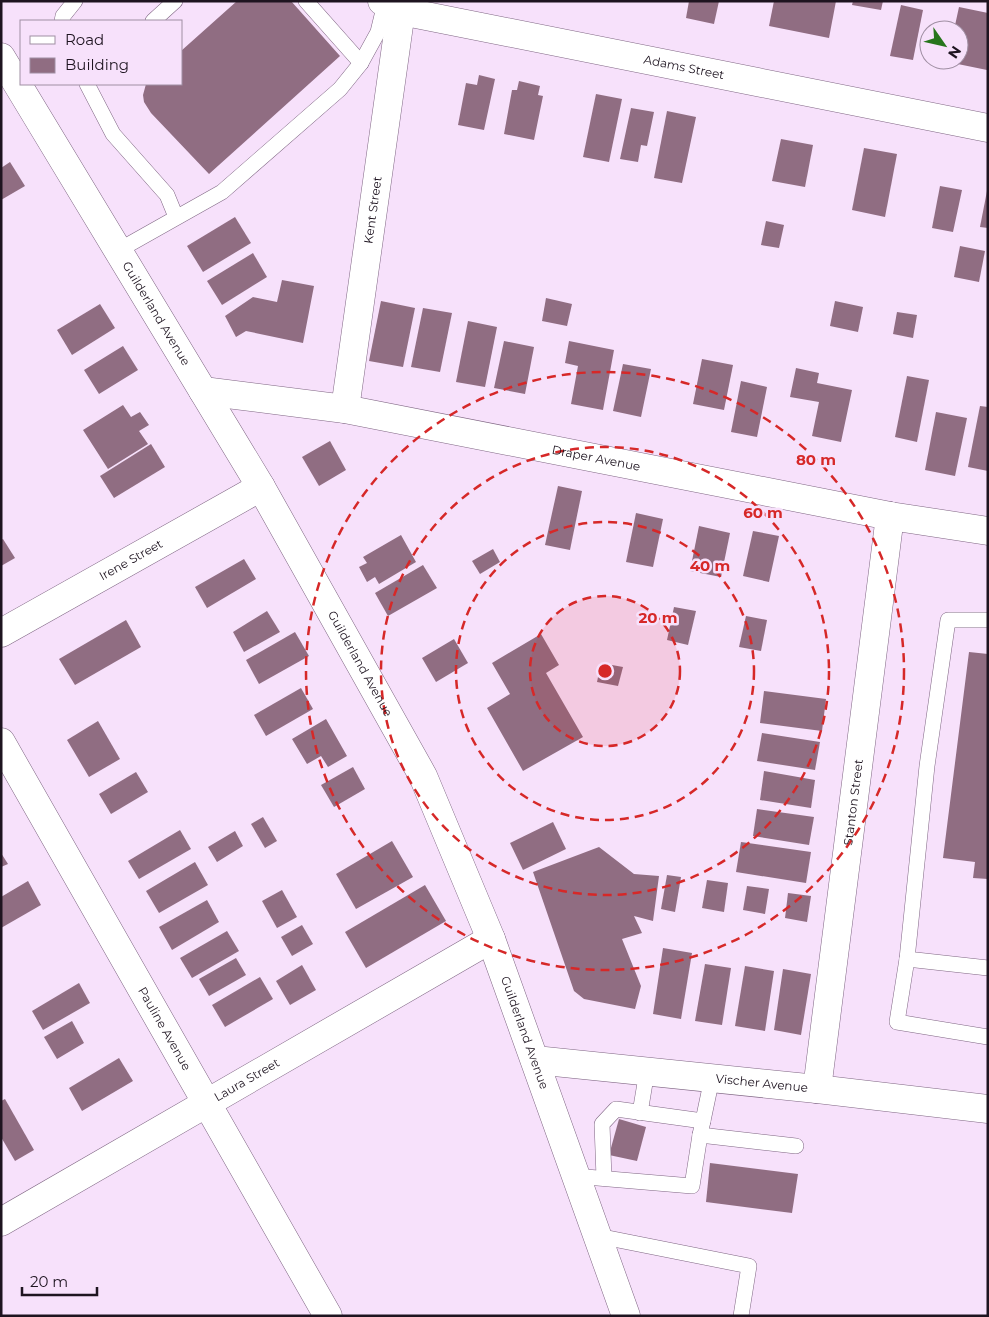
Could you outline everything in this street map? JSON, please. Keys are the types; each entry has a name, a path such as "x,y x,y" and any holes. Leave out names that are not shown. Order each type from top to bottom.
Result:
{"street":[{"name":"Adams Street","path":"390,5 988,128"},
{"name":"Kent Street","path":"345,409 390,5"},
{"name":"Guilderland Avenue","path":"1,57 120,250 261,487 423,776 491,939 535,1060 574,1176 598,1236 626,1316"},
{"name":"Draper Avenue","path":"204,391 345,409 890,516 988,531"},
{"name":"Irene Street","path":"1,633 261,487"},
{"name":"Stanton Street","path":"817,1089 890,516"},
{"name":"Pauline Avenue","path":"1,742 328,1316"},
{"name":"Laura Street","path":"1,1222 491,939"},
{"name":"Vischer Avenue","path":"535,1060 988,1109"}],"lane":[{"path":"62,20 63,16 75,1"},
{"path":"154,20 175,1"},
{"path":"306,1 361,63"},
{"path":"120,250 222,192 340,89 361,63 390,5"},
{"path":"88,85 113,134 167,195 176,217"},
{"path":"988,620 948,620 927,766 907,959 897,1022 988,1037"},
{"path":"907,959 988,968"},
{"path":"640,1113 647,1071"},
{"path":"574,1176 692,1186 701,1128 712,1078"},
{"path":"604,1178 602,1124 616,1109 796,1146"},
{"path":"598,1236 750,1266 741,1316"}],"building":[{"path":"237,1 291,1 340,56 209,174 151,113 144,102 143,95 146,85 182,85 182,50"},
{"path":"689,1 719,1 714,24 686,18"},
{"path":"774,1 836,1 829,38 769,26"},
{"path":"853,1 883,1 881,10 852,5"},
{"path":"901,5 923,10 921,20 919,20 913,60 890,56"},
{"path":"959,7 988,13 987,70 969,66 969,20 956,20"},
{"path":"479,75 495,79 484,130 458,125 466,83 477,85"},
{"path":"519,81 540,86 538,95 543,96 534,140 504,134 512,90 517,90"},
{"path":"596,94 622,99 609,162 583,157"},
{"path":"631,108 654,112 647,146 641,145 638,162 620,159"},
{"path":"667,111 696,117 682,183 654,178"},
{"path":"781,139 813,145 805,187 772,181"},
{"path":"864,148 897,154 885,217 852,210"},
{"path":"10,162 25,186 1,200 1,168"},
{"path":"940,186 962,190 953,232 932,228"},
{"path":"988,191 988,228 980,227"},
{"path":"235,217 251,243 203,272 187,246"},
{"path":"766,221 784,225 779,248 761,245"},
{"path":"960,246 985,251 979,282 954,277"},
{"path":"253,253 267,277 222,305 207,281"},
{"path":"282,280 314,286 303,343 246,331 236,337 225,316 253,297 277,302"},
{"path":"546,298 572,304 567,326 542,321"},
{"path":"381,301 415,308 403,367 369,361"},
{"path":"835,301 863,307 858,332 830,326"},
{"path":"100,304 115,328 72,355 57,330"},
{"path":"423,308 452,313 440,372 411,367"},
{"path":"897,312 917,315 913,338 893,334"},
{"path":"468,321 497,327 485,387 456,382"},
{"path":"504,341 534,347 525,394 494,388"},
{"path":"569,341 614,350 603,410 571,404 578,366 565,363"},
{"path":"123,346 138,370 99,394 84,370"},
{"path":"702,359 733,365 724,410 693,404"},
{"path":"623,364 651,369 641,417 613,411"},
{"path":"796,368 819,373 817,383 852,390 841,442 812,436 819,402 790,397"},
{"path":"907,376 929,380 917,442 895,437"},
{"path":"741,381 767,387 757,437 731,432"},
{"path":"123,405 131,417 140,412 149,425 139,431 148,444 108,469 83,430"},
{"path":"980,406 988,407 988,471 968,467"},
{"path":"936,412 967,418 955,476 925,470"},
{"path":"330,441 346,470 319,486 302,457"},
{"path":"151,444 165,467 114,498 100,476"},
{"path":"558,486 582,491 570,550 545,545"},
{"path":"636,513 663,519 653,567 626,562"},
{"path":"699,526 730,533 721,577 690,571"},
{"path":"753,531 779,536 769,582 743,576"},
{"path":"401,535 416,562 379,584 375,577 367,582 359,567 367,563 363,557"},
{"path":"3,539 15,558 1,566 1,540"},
{"path":"493,549 500,562 480,574 472,561"},
{"path":"244,559 256,579 207,608 195,587"},
{"path":"423,565 437,588 388,616 375,593"},
{"path":"674,607 696,611 688,645 667,640"},
{"path":"267,611 280,632 244,652 233,632"},
{"path":"746,616 767,620 761,651 739,647"},
{"path":"126,620 141,647 75,685 59,659"},
{"path":"295,632 309,656 259,684 246,660"},
{"path":"541,634 559,665 546,673 583,737 523,771 487,708 510,694 492,663"},
{"path":"454,639 468,663 436,682 422,658"},
{"path":"969,652 988,654 988,879 973,878 975,862 943,858"},
{"path":"601,663 623,667 618,686 597,682"},
{"path":"301,688 313,709 266,736 254,715"},
{"path":"764,691 826,699 822,731 760,723"},
{"path":"326,719 347,756 328,767 321,756 307,764 292,739"},
{"path":"98,721 120,759 89,777 67,740"},
{"path":"762,733 820,742 815,770 757,761"},
{"path":"353,767 365,789 334,807 321,785"},
{"path":"764,771 815,780 811,808 760,800"},
{"path":"136,772 148,792 111,814 99,794"},
{"path":"757,809 814,817 809,845 753,836"},
{"path":"263,817 277,841 265,848 251,824"},
{"path":"553,822 566,849 523,870 510,843"},
{"path":"180,830 191,849 139,879 128,861"},
{"path":"235,831 243,846 217,862 208,847"},
{"path":"392,841 413,877 356,909 336,874"},
{"path":"741,842 811,852 806,883 736,872"},
{"path":"599,847 634,874 659,876 653,921 634,916 642,933 622,939 641,986 635,1009 584,999 574,991 533,872"},
{"path":"1,853 8,864 1,867"},
{"path":"195,862 208,885 159,913 146,891"},
{"path":"667,875 681,877 675,912 661,909"},
{"path":"707,880 728,883 724,912 702,908"},
{"path":"28,881 41,905 1,928 1,897"},
{"path":"425,885 446,921 366,968 345,932"},
{"path":"747,886 769,889 765,914 743,910"},
{"path":"282,890 297,917 277,928 262,901"},
{"path":"788,893 811,896 807,922 785,918"},
{"path":"207,900 219,922 172,950 159,927"},
{"path":"302,925 313,944 292,956 281,937"},
{"path":"227,931 239,951 192,978 180,958"},
{"path":"663,948 692,953 681,1019 653,1014"},
{"path":"236,958 246,975 209,996 199,979"},
{"path":"705,964 731,968 722,1025 695,1021"},
{"path":"302,965 316,990 290,1005 276,981"},
{"path":"745,966 774,971 765,1031 735,1026"},
{"path":"783,969 811,974 801,1035 774,1030"},
{"path":"260,977 273,999 225,1027 212,1005"},
{"path":"79,983 90,1003 43,1030 32,1011"},
{"path":"72,1021 84,1043 57,1059 44,1037"},
{"path":"119,1058 133,1081 82,1111 69,1088"},
{"path":"5,1099 34,1150 15,1161 1,1137 1,1101"},
{"path":"619,1119 646,1127 637,1161 609,1155"},
{"path":"710,1163 798,1174 792,1213 706,1202"}]}
